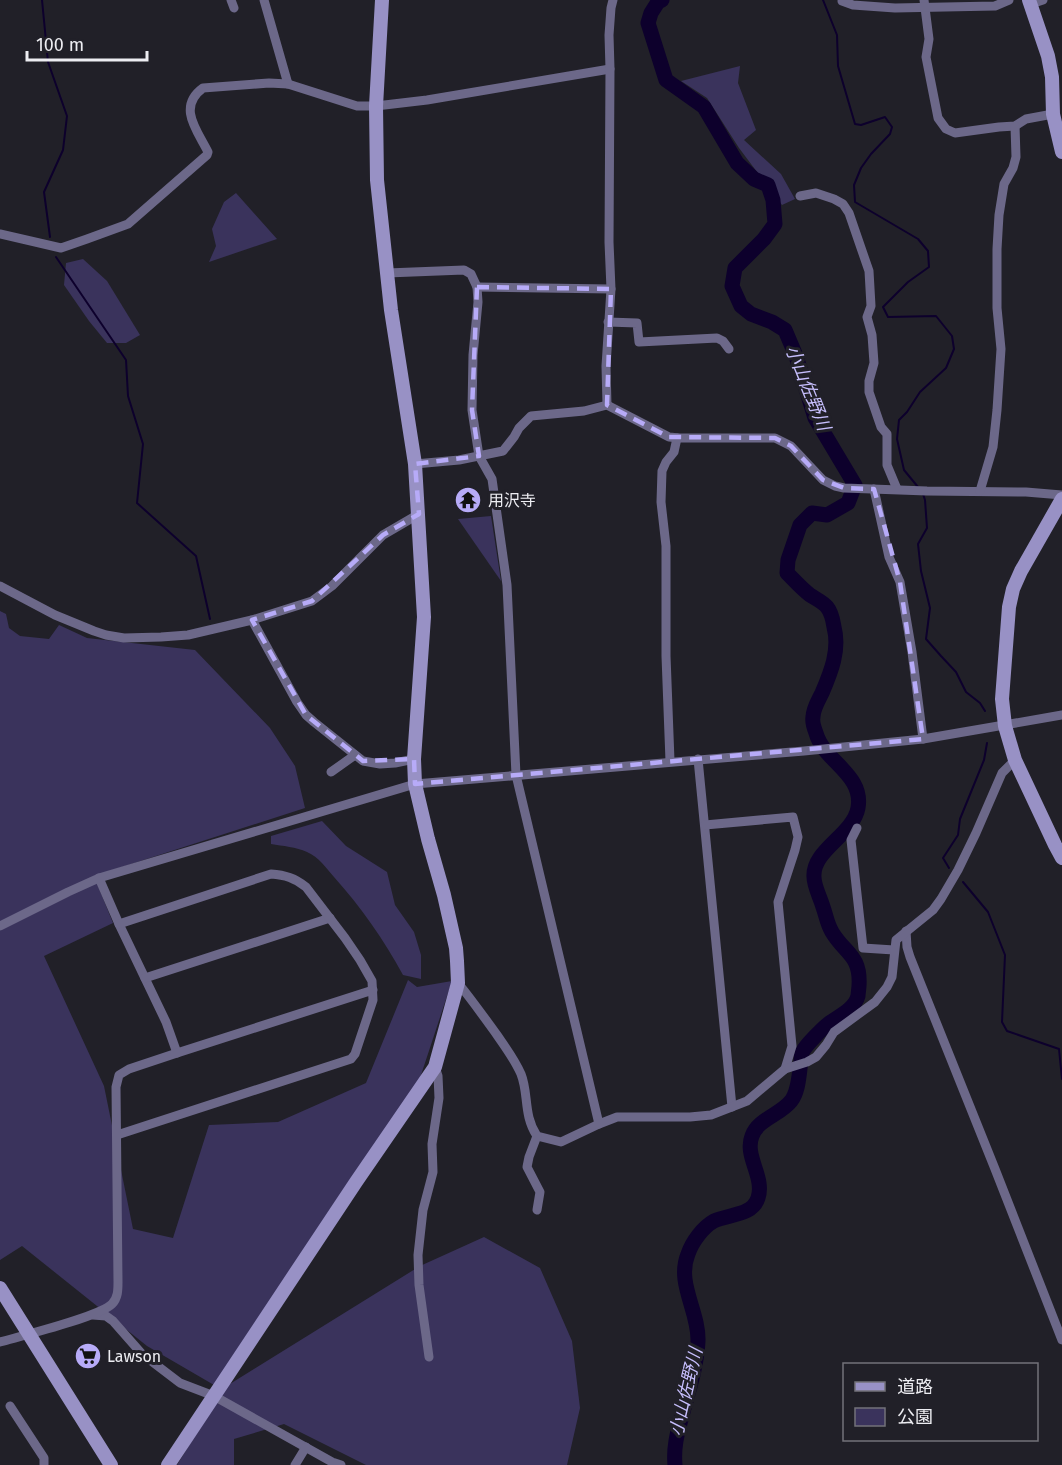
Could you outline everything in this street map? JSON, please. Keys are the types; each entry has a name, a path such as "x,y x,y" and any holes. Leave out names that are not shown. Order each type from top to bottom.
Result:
{"street":[{"path":"264,0 288,84"},
{"path":"168,1465 435,1067 458,983 456,948 415,784 414,759 424,617 415,464 391,310 377,180 376,106 382,0"},
{"path":"607,405 606,366 611,289 609,35 613,0"},
{"path":"842,1 895,8 924,3 995,6 1009,0"},
{"path":"1034,1 1052,77 1053,114 1062,152"},
{"path":"924,3 929,39 926,57 938,118 946,129 955,133 1015,126 1026,119 1053,114"},
{"path":"0,234 61,248 128,224 207,155 208,152 189,108 191,100 202,88 269,83 288,84 357,106 376,106 427,100 610,69"},
{"path":"980,491 993,447 997,410 1001,349 997,308 999,215 1004,184 1016,157 1015,126"},
{"path":"800,196 816,193 843,204 849,213 869,271 871,306 867,317 872,335 874,363 869,381 869,392 881,427 887,434 887,465 897,489"},
{"path":"387,273 464,270 471,274 477,287 472,410 479,456 492,479 507,585 516,775 599,1124"},
{"path":"477,287 611,289"},
{"path":"608,322 637,324 639,342 717,338 723,341 729,349"},
{"path":"415,464 459,460 503,451 519,428 531,416 584,411 607,405 669,437 775,438 791,446 823,480 844,488 1026,492 1062,497 1013,589 1009,607 1002,699 1005,726 1015,760 1062,858"},
{"path":"670,761 666,656 666,546 661,502 662,471 674,452 677,438"},
{"path":"870,489 889,557 900,582 923,739"},
{"path":"0,586 55,615 94,632 117,638 188,635 252,620 312,601 332,586 382,536 419,514"},
{"path":"252,620 306,715 363,761 380,764 414,759"},
{"path":"0,926 99,878 415,784 923,739 1062,715"},
{"path":"331,772 355,755"},
{"path":"698,759 732,1107"},
{"path":"458,983 513,1058 522,1077 526,1109 537,1136 561,1142 617,1117 711,1115 747,1101 788,1069 816,1057 834,1032 875,1002 887,987 892,977 896,940 933,910 941,899 963,861 1002,773 1015,760"},
{"path":"705,825 793,817 798,837 777,902 792,1046 788,1069"},
{"path":"857,828 851,840 863,948 894,950"},
{"path":"117,1135 351,1059 373,1000 372,981 330,918 306,887 283,875 271,874 120,924"},
{"path":"99,878 166,1022 177,1053"},
{"path":"145,978 330,918"},
{"path":"906,931 910,957 1062,1340"},
{"path":"0,1341 93,1315 110,1307 115,1300 117,1293 116,1087 119,1075 129,1069 373,990"},
{"path":"429,1357 419,1285 418,1255 423,1210 433,1172 432,1144 439,1098 438,1076 435,1067"},
{"path":"537,1136 527,1167 540,1192 537,1210"},
{"path":"0,1288 111,1465"},
{"path":"93,1315 106,1316 113,1321 142,1354 180,1383 213,1396 341,1465"},
{"path":"10,1406 44,1458 44,1465"},
{"path":"296,1465 306,1447"}],"highlighted area":[{"path":"477,287 611,289 607,405 669,437 775,438 791,446 823,480 844,488 874,489 900,582 923,739 415,784 414,759 363,761 306,715 252,620 312,601 383,535 419,514 415,464 479,456 472,410"}],"green space":[{"path":"740,66 738,83 756,130 744,140 781,174 795,199 782,205 739,148 707,98 681,81"},
{"path":"236,193 277,239 209,262 216,246 212,229 224,202"},
{"path":"83,259 107,281 140,335 126,343 107,343 89,321 64,285 66,263"},
{"path":"491,516 501,581 458,519"},
{"path":"0,611 6,614 9,628 20,636 49,639 59,625 87,638 195,650 270,728 295,766 305,808 94,876 113,923 44,956 104,1086 133,1229 173,1238 209,1125 278,1122 366,1083 408,980 417,987 452,981 420,1078 340,1218 284,1289 214,1385 147,1346 22,1246 0,1260"},
{"path":"322,821 346,846 387,872 395,905 414,932 421,955 421,979 403,975 363,912 319,860 303,850 271,844 271,836"},
{"path":"484,1237 540,1268 572,1341 580,1408 567,1465 366,1465 284,1424 234,1439 234,1465 177,1465 225,1387 420,1266"}],"waterway":[{"path":"42,0 48,62 67,116 63,150 44,192 50,237"},
{"name":"小山佐野川","path":"662,0 651,13 648,23 666,80 704,107 737,163 754,179 768,185 773,200 775,224 764,239 735,268 732,286 741,306 751,314 785,330 796,356 815,418 855,485 848,503 827,515 812,513 800,525 788,560 787,573 807,593 825,605 832,617 836,636 834,661 814,711 813,723 820,743 849,777 858,796 855,818 819,859 814,877 830,929 855,961 859,976 858,996 850,1009 826,1026 805,1048 794,1097 786,1106 759,1125 752,1136 751,1151 759,1182 758,1198 755,1204 739,1214 714,1221 698,1235 688,1254 685,1265 686,1286 698,1341 693,1375 677,1436 675,1465"},
{"path":"823,0 837,35 838,66 855,124 861,125 885,117 892,127 890,134 861,168 854,185 855,202 918,239 928,251 929,267 908,282 883,307 888,317 936,316 952,336 954,349 946,368 920,392 899,420 897,439 904,470 918,487"},
{"path":"56,257 126,360 128,396 143,444 137,503 196,556 210,619"},
{"path":"923,494 927,528 918,544 921,571 930,608 926,639 956,672 966,692 980,703 985,711"},
{"path":"949,868 943,858 958,835 960,819 984,760 987,743"},
{"path":"963,882 988,912 1005,955 1002,1022 1007,1031 1059,1049 1062,1079"}],"place":[{"name":"用沢寺","path":"468,500"},
{"name":"Lawson","path":"88,1356"}]}
